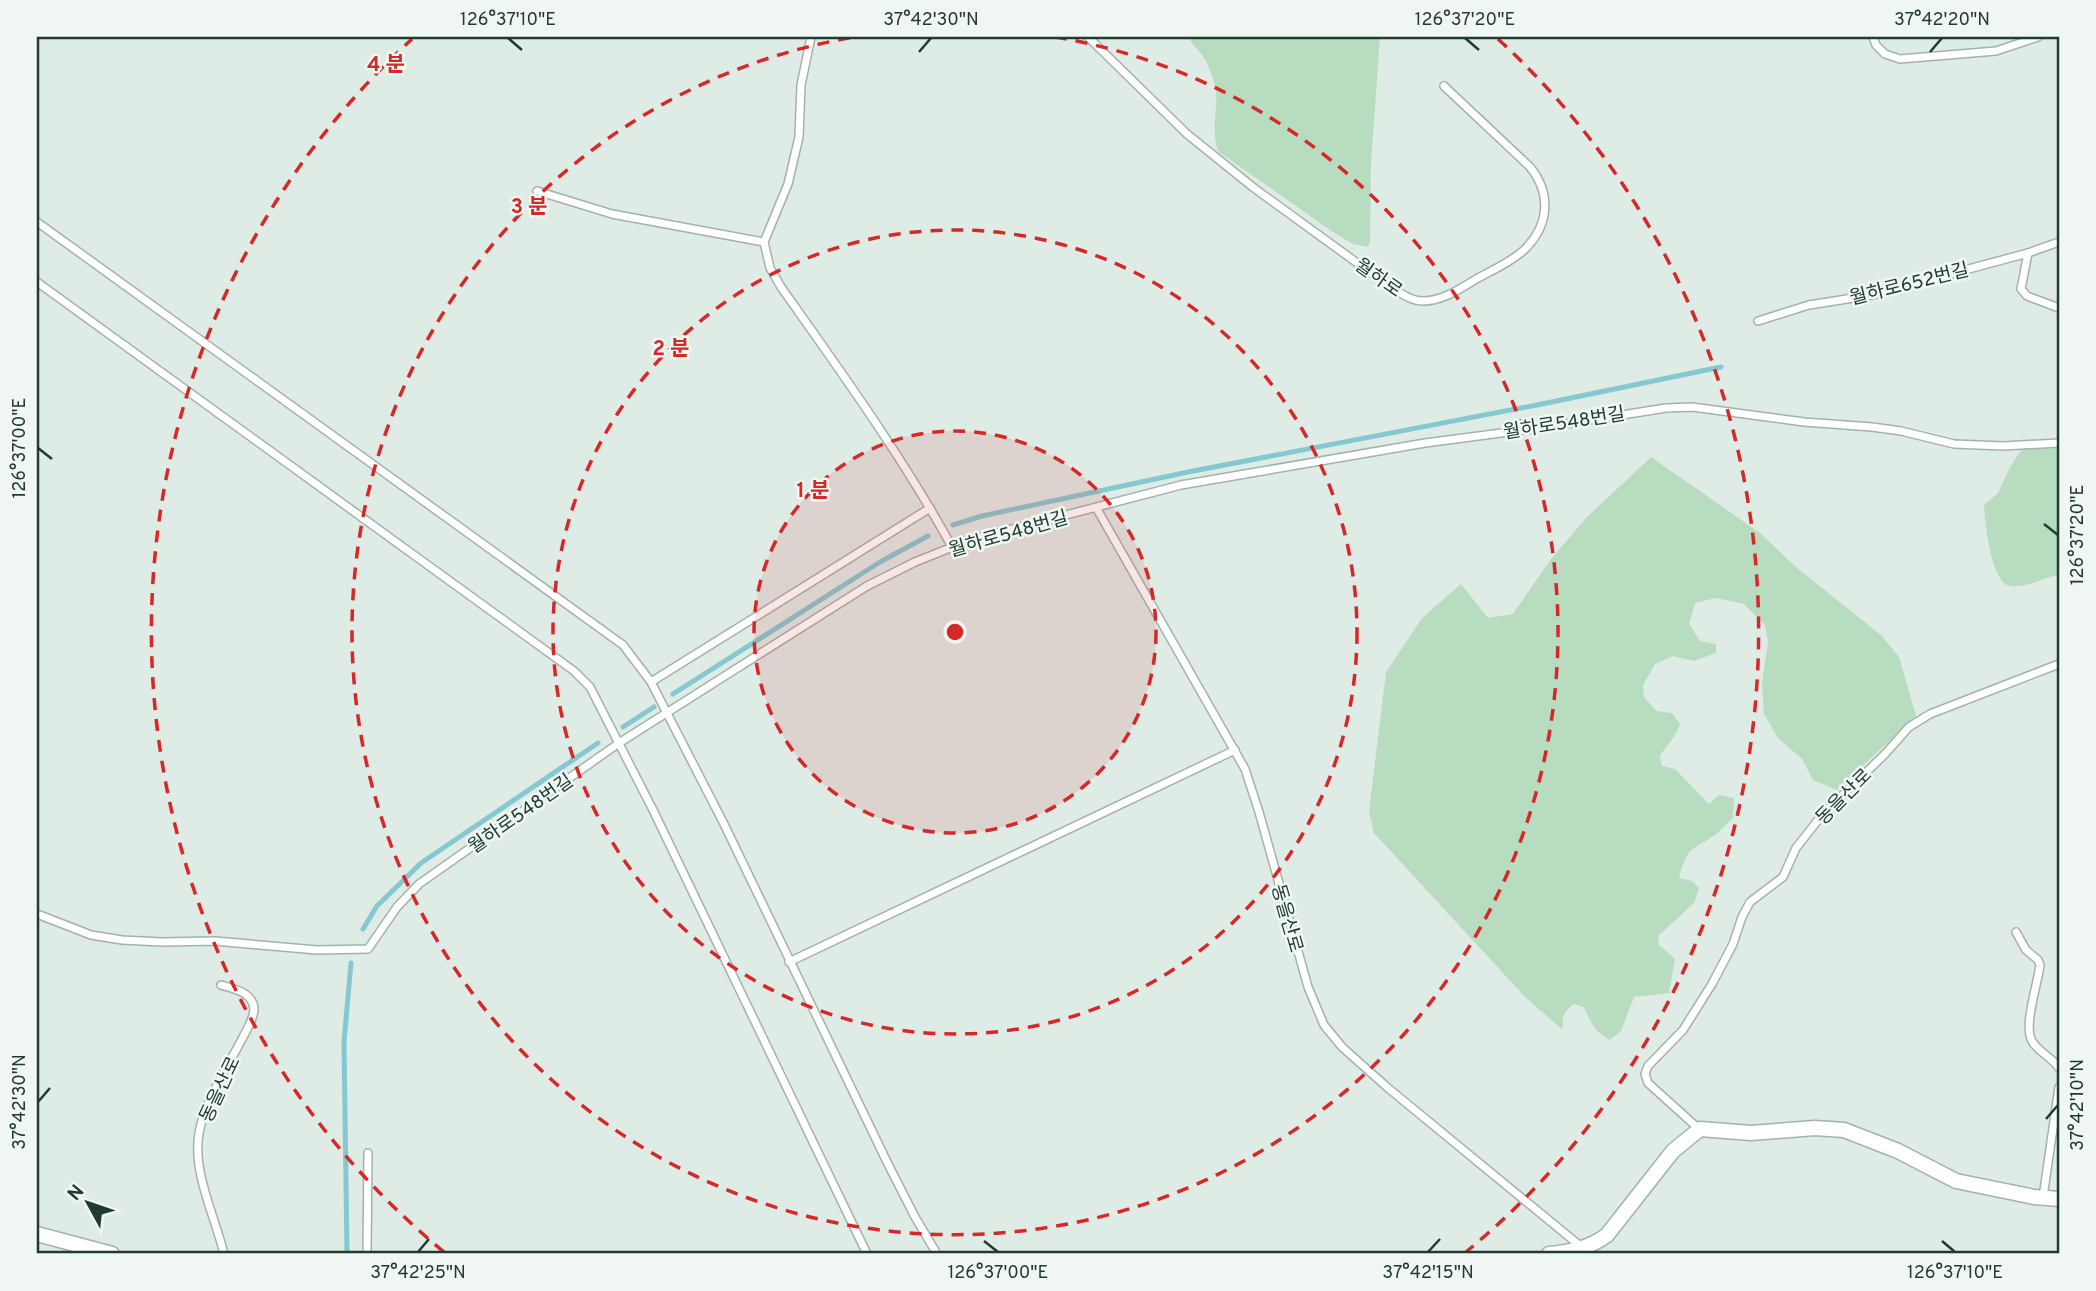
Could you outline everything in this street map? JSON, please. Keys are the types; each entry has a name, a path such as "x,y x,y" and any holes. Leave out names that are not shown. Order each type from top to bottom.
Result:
{"street":[{"path":"1549,1254 1586,1251 1607,1236 1673,1151 1700,1129 1751,1133 1815,1128 1844,1130 1898,1151 1956,1181 2059,1199"},
{"path":"37,1234 112,1254"}],"lane":[{"path":"811,37 801,85 799,138 788,184 764,242 770,268 871,414 952,547"},
{"name":"월하로","path":"1088,37 1169,118 1254,188 1412,300 1423,301 1451,293 1509,260 1525,249 1544,217 1545,196 1540,180 1531,167 1444,86"},
{"path":"1873,37 1876,45 1885,54 1900,59 1996,51 2038,37"},
{"path":"537,191 612,214 764,242"},
{"path":"37,222 623,645 651,682 724,824 915,1217 937,1254"},
{"name":"월하로652번길","path":"1758,321 1809,305 1872,295 2028,253 2059,242"},
{"path":"2028,253 2021,289 2027,296 2059,308"},
{"path":"37,282 575,671 590,687 753,1014 867,1254"},
{"name":"월하로548번길","path":"37,914 91,935 122,940 215,941 317,950 368,949 397,907 419,884 619,743 867,586 915,562 971,540 1097,509 1138,495 1272,468 1666,408 1692,407 1804,422 1872,427 1954,444 2003,446 2059,443"},
{"path":"651,682 930,508"},
{"name":"동을산로","path":"1097,509 1245,769 1308,987 1316,1009 1332,1036 1388,1088 1586,1251"},
{"name":"동을산로","path":"1700,1129 1648,1083 1644,1074 1648,1066 1683,1030 1712,984 1730,951 1750,902 1783,877 1796,848 1822,815 1909,727 1930,715 2059,664"},
{"path":"789,962 1235,750"},
{"path":"2016,932 2026,950 2040,965 2030,1038 2059,1068"},
{"name":"동을산로","path":"221,985 241,991 250,998 254,1008 247,1030 207,1108 199,1131 200,1161 224,1254"},
{"path":"2043,1197 2059,1087"},
{"path":"367,1254 368,1153"}],"green space":[{"path":"1189,37 1380,37 1368,247 1353,244 1333,232 1219,152 1215,138 1214,82 1207,63"},
{"path":"2059,448 2059,574 2028,584 2010,586 2003,582 1994,564 1984,505 1998,493 2022,449"},
{"path":"1651,457 1760,533 1797,568 1882,636 1899,657 1916,716 1837,790 1813,780 1802,759 1778,738 1764,714 1762,683 1768,642 1765,625 1744,604 1716,598 1695,603 1689,624 1700,641 1716,644 1716,653 1694,661 1673,656 1655,664 1643,685 1644,697 1656,711 1672,713 1680,724 1660,756 1662,766 1675,769 1709,804 1719,795 1734,798 1733,818 1715,835 1693,849 1685,861 1679,878 1692,881 1699,888 1694,903 1658,936 1659,945 1675,959 1669,993 1634,997 1621,1031 1610,1040 1597,1030 1584,1007 1574,1004 1567,1009 1563,1018 1563,1030 1526,998 1374,833 1369,811 1386,672 1422,618 1461,584 1488,618 1513,614 1551,559 1586,518"}],"waterway":[{"path":"953,525 982,516 1188,472 1721,367"},
{"path":"673,694 880,562 928,536"},
{"path":"623,727 654,707"},
{"path":"363,929 377,906 421,863 598,743"},
{"path":"347,1254 344,1042 351,963"}]}
